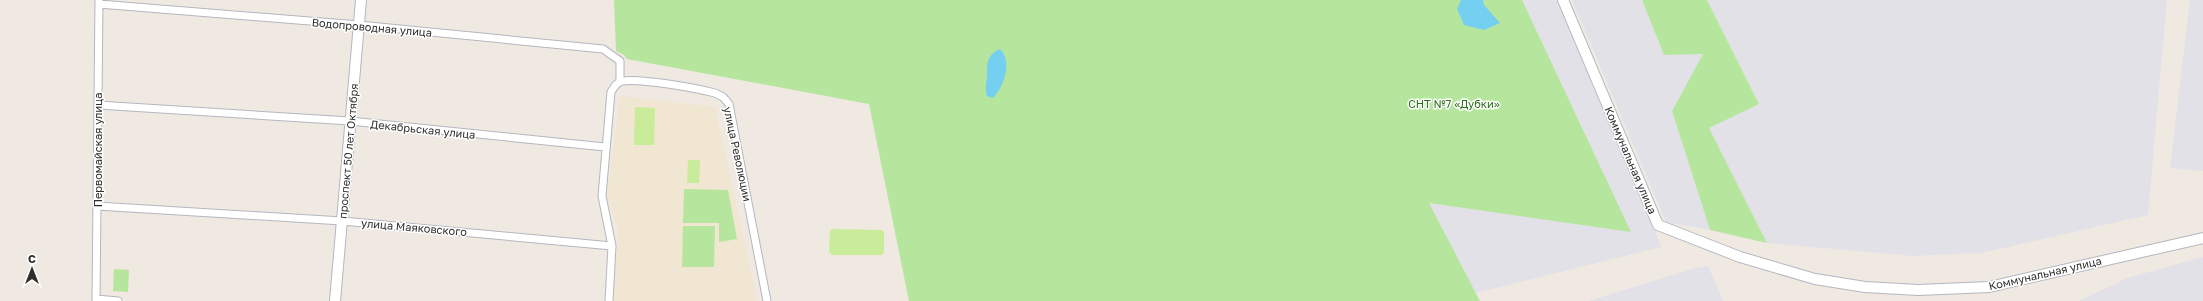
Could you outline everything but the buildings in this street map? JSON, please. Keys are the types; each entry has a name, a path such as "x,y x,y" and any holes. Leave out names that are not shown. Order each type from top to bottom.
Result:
{"street":[{"name":"проспект 50 лет Октября","path":"335,301 361,0"},
{"name":"Коммунальная улица","path":"1563,0 1658,224 1725,252 1768,267 1815,279 1865,287 1918,290 1989,287 2203,238"},
{"name":"Водопроводная улица","path":"99,2 359,25 603,49 620,62 620,82"},
{"name":"Первомайская улица","path":"96,300 99,2"},
{"name":"улица Революции","path":"620,82 634,81 715,93 723,97 729,104 767,301"},
{"path":"609,301 612,246 602,196 605,147 611,92 615,85 620,82"},
{"name":"Декабрьская улица","path":"98,105 350,121 605,147"},
{"name":"улица Маяковского","path":"97,206 342,221 612,246"},
{"path":"96,300 118,301"}],"shaded area":[{"path":"1522,0 1558,0 1649,213 1661,247 1476,293 1428,203 1631,232"},
{"path":"1572,0 1642,0 1664,55 1704,53 1672,111 1710,230 1666,222"},
{"path":"1707,0 2167,0 2148,215 1981,253 1913,256 1767,243 1709,128 1759,103"},
{"path":"2190,0 2203,0 2203,171 2170,168"},
{"path":"620,96 715,107 757,301 614,301 618,230 607,197"},
{"path":"2203,257 2203,301 2079,301 2127,278"},
{"path":"1708,266 1723,301 1589,301 1695,268"}],"green space":[{"name":"СНТ №7 «Дубки»","path":"614,0 1522,0 1631,232 1429,203 1480,301 909,301 869,104 627,59 624,55 616,51"},
{"path":"1642,0 1707,0 1759,104 1709,128 1767,243 1710,230 1672,111 1703,54 1664,55"},
{"path":"635,107 655,108 654,145 634,145"},
{"path":"688,160 700,160 699,183 687,183"},
{"path":"684,189 728,190 737,239 719,242 719,223 683,223"},
{"path":"683,226 715,226 714,267 682,267"},
{"path":"832,229 882,230 884,232 884,253 882,255 832,255 829,252 830,231"},
{"path":"114,269 129,270 128,292 113,291"}],"water":[{"path":"1461,0 1483,0 1484,5 1500,23 1484,30 1464,25 1457,9"},
{"path":"1000,49 1006,60 1006,74 1001,87 993,98 987,96 986,93 987,64 992,54"}]}
